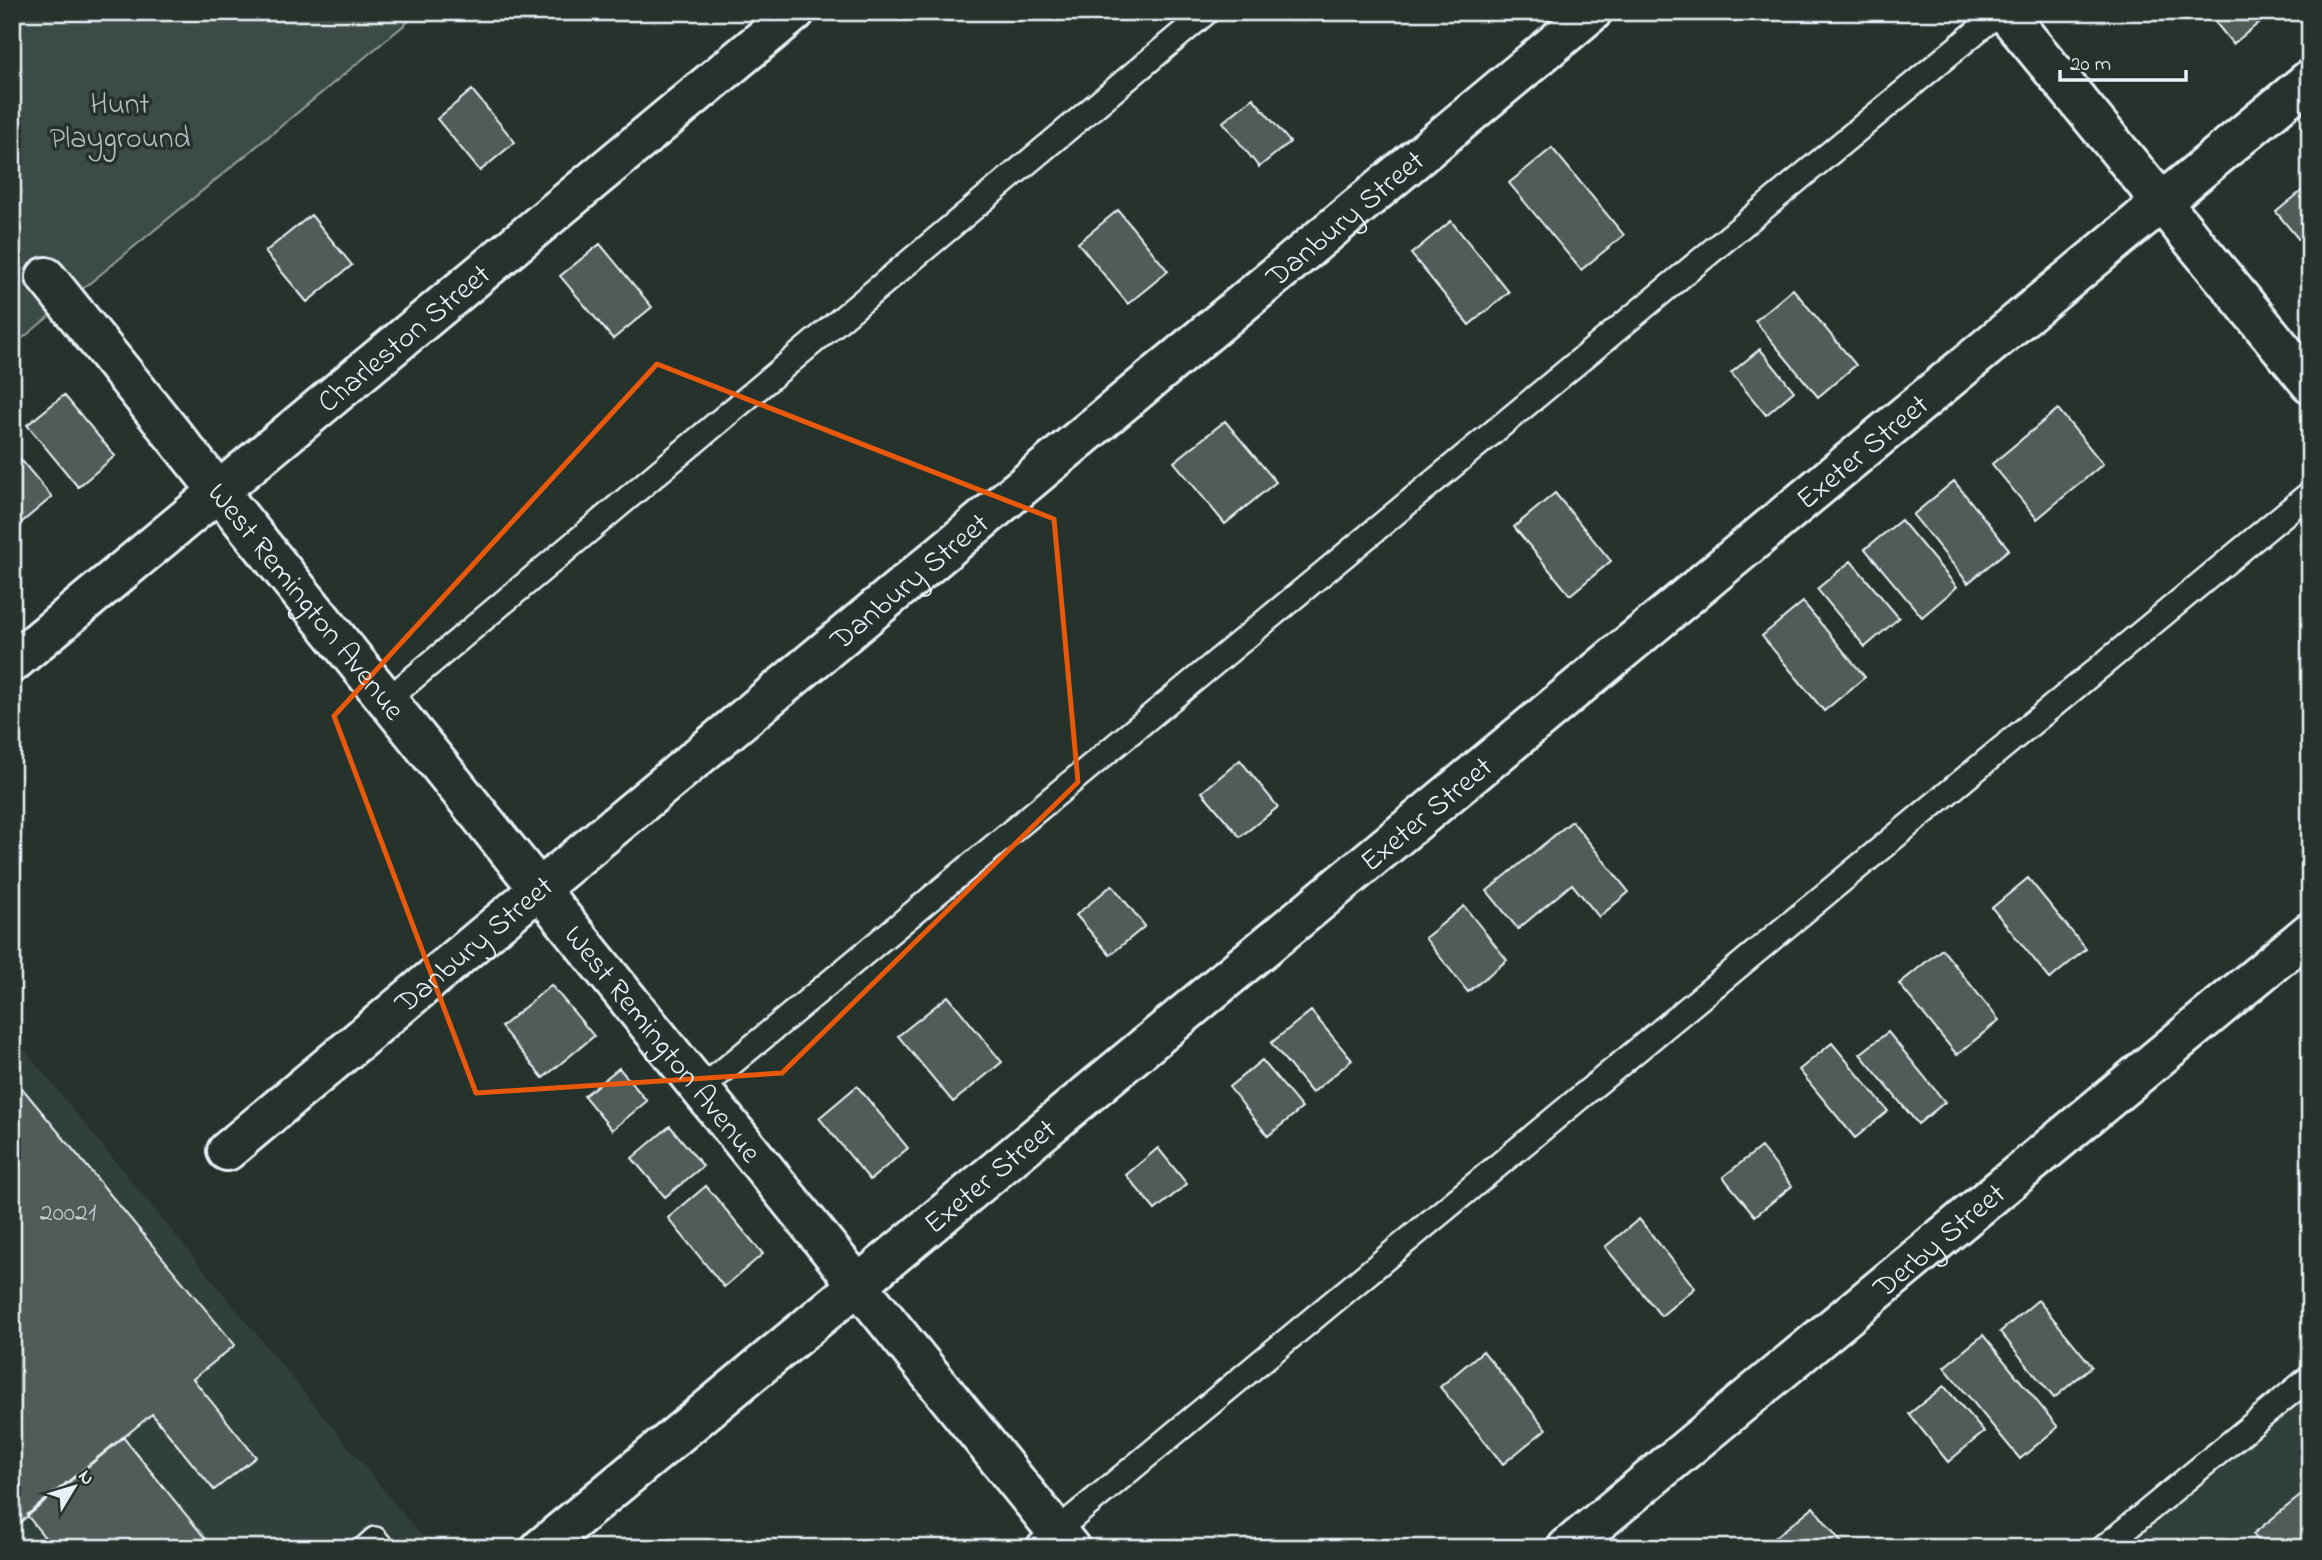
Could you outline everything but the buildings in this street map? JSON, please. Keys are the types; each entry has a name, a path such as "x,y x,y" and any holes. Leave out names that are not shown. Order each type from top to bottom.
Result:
{"street":[{"name":"Charleston Street","path":"12,663 795,12"},
{"name":"Danbury Street","path":"227,1151 1592,12"},
{"path":"2003,12 2310,383"},
{"name":"Exeter Street","path":"541,1548 2310,79"},
{"name":"West Remington Avenue","path":"46,277 858,1285 1054,1542"},
{"name":"Derby Street","path":"1567,1548 2310,932"}],"lane":[{"path":"387,700 1206,12"},
{"path":"701,1089 2003,12"},
{"path":"1054,1542 2310,493"},
{"path":"2103,1548 2310,1377"},
{"path":"365,1548 376,1539 383,1548"}],"highlighted area":[{"path":"657,364 1054,519 1078,782 782,1073 476,1093 334,716"}],"shaded area":[{"path":"12,1035 431,1548 12,1548"},
{"path":"2310,1390 2310,1548 2120,1548"}],"green space":[{"name":"Hunt Playground","path":"12,12 420,12 12,347"}]}
